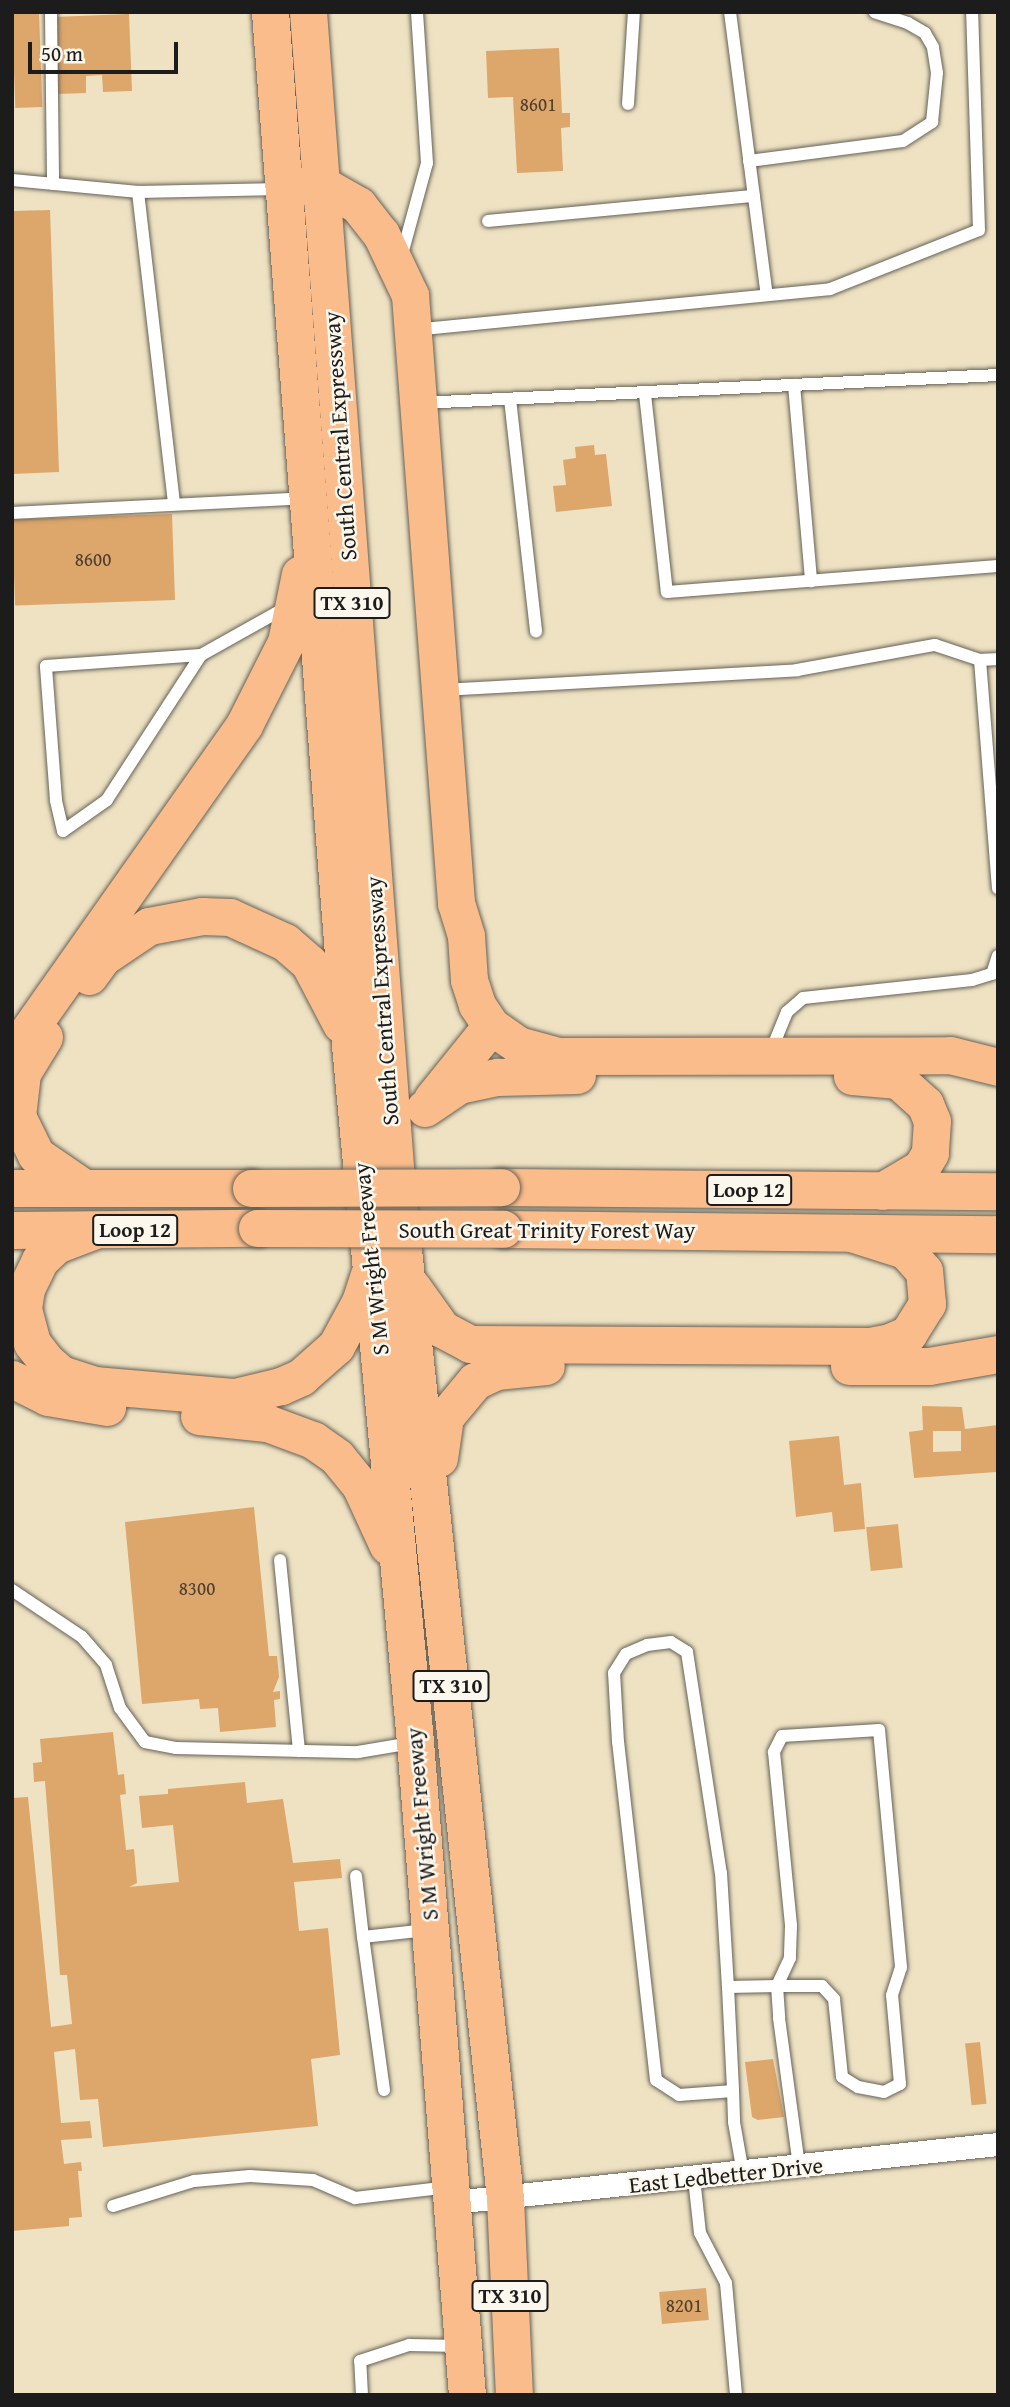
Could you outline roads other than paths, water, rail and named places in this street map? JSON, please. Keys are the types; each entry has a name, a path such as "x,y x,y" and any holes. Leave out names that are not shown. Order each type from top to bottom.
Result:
{"main road":[{"name":"South Central Expressway","path":"270,12 350,1045"},
{"name":"South Central Expressway","path":"308,12 397,1194"},
{"path":"282,189 321,184 358,205 399,265 410,295 456,903 466,936 470,980 486,1032 507,1062 540,1075"},
{"path":"12,1054 244,725 286,642 297,601 308,501"},
{"path":"83,1188 36,1155 20,1126 18,1094 32,1052 103,957 133,935 169,919 202,916 230,918 261,929 309,963 350,1045"},
{"path":"397,1194 412,1132 425,1108 486,1032"},
{"path":"486,1032 518,1045 558,1056 950,1055 998,1067"},
{"name":"S M Wright Freeway","path":"350,1045 401,1578 453,2194 467,2395"},
{"path":"425,1108 458,1085 540,1075 873,1076 898,1080 925,1104 933,1135 921,1168 882,1191"},
{"name":"South Great Trinity Forest Way","path":"12,1188 501,1187 998,1191"},
{"name":"S M Wright Freeway","path":"397,1194 409,1281 505,2198 514,2395"},
{"name":"South Great Trinity Forest Way","path":"12,1230 257,1228 998,1234"},
{"path":"95,1230 56,1245 40,1260 26,1289 23,1308 32,1343 46,1361 61,1374 94,1385 234,1397 281,1387 301,1377 336,1346 360,1302 372,1263"},
{"path":"409,1281 430,1317 455,1339 470,1344 870,1346 890,1342 908,1334 927,1304 924,1271 905,1250 851,1233"},
{"path":"432,1501 445,1418 475,1381 496,1371 521,1366 929,1366 998,1354"},
{"path":"12,1379 29,1390 66,1402 267,1423 313,1440 337,1457 360,1485 401,1578"}],"street":[{"name":"East Ledbetter Drive","path":"453,2194 505,2198 998,2144"}],"lane":[{"path":"51,12 52,184"},
{"path":"399,265 427,163 417,12"},
{"path":"628,103 634,12"},
{"path":"730,12 767,295"},
{"path":"749,161 903,141 932,122 937,73 933,47 925,33 908,23 875,12"},
{"path":"414,330 830,289 979,230 972,12"},
{"path":"12,180 138,192 282,189"},
{"path":"138,192 174,502"},
{"path":"488,221 754,196"},
{"path":"419,402 645,394 998,375"},
{"path":"794,385 811,581"},
{"path":"645,394 667,592 998,566"},
{"path":"510,399 536,632"},
{"path":"12,513 174,502 308,501"},
{"path":"201,655 107,800 63,831 56,800 46,666 201,655 297,601"},
{"path":"440,691 797,670 935,645 979,660 998,659"},
{"path":"979,660 998,888"},
{"path":"770,1056 787,1012 803,998 972,981 992,974 998,956"},
{"path":"280,1560 299,1751"},
{"path":"12,1590 82,1637 106,1665 120,1708 145,1742 176,1748 358,1752 415,1742"},
{"path":"733,2091 679,2095 656,2080 618,1742 614,1673 626,1654 646,1645 671,1642 687,1652 721,1873 733,2091 743,2173"},
{"path":"728,1987 777,1986 822,1986 834,1999 842,2077 859,2087 884,2092 900,2084 892,1995 901,1967 879,1730 782,1736 774,1752 791,1926 790,1958 777,1986 786,2092 799,2166"},
{"path":"356,1876 384,2090"},
{"path":"363,1937 431,1930"},
{"path":"113,2206 194,2181 250,2176 313,2180 355,2198 453,2194"},
{"path":"694,2178 700,2233 726,2283 736,2395"},
{"path":"362,2395 359,2361 410,2344 464,2346"}]}
